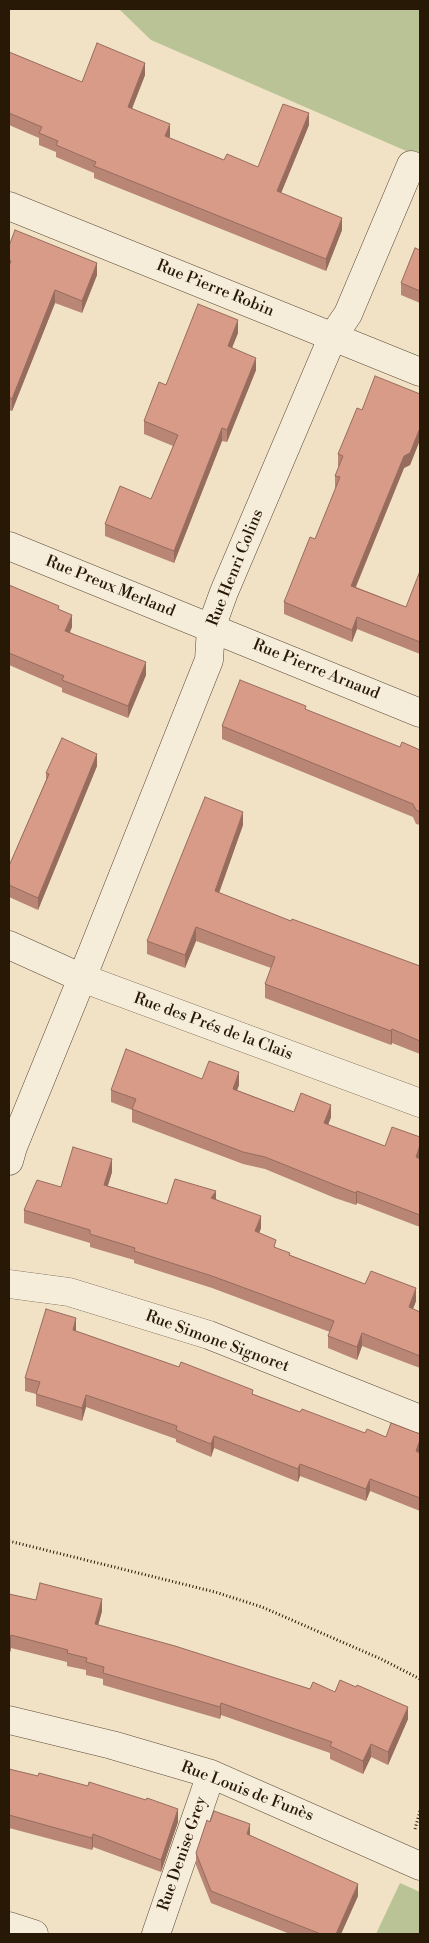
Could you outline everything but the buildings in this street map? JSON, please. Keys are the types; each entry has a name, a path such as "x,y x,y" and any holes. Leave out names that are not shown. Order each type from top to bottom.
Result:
{"street":[{"name":"Rue Henri Colins","path":"10,1151 82,978 209,660 211,628 333,336 348,314 411,165"},
{"name":"Rue Pierre Robin","path":"9,206 420,372"},
{"name":"Rue Preux Merland","path":"9,546 211,628"},
{"name":"Rue Pierre Arnaud","path":"211,628 420,713"},
{"name":"Rue des Prés de la Clais","path":"9,945 82,978 420,1103"},
{"name":"Rue Simone Signoret","path":"9,1284 69,1292 209,1335 420,1419"},
{"name":"Rue Louis de Funès","path":"9,1720 112,1745 210,1774 420,1866"},
{"name":"Rue Denise Grey","path":"156,1934 210,1774"},
{"path":"9,1926 34,1934"}],"path":[{"path":"9,1541 215,1592 262,1607 372,1655 420,1679"},
{"path":"420,1811 415,1830 420,1835"}],"green space":[{"path":"119,9 420,9 420,157 151,40"},
{"path":"400,1883 420,1892 420,1934 376,1934"}]}
